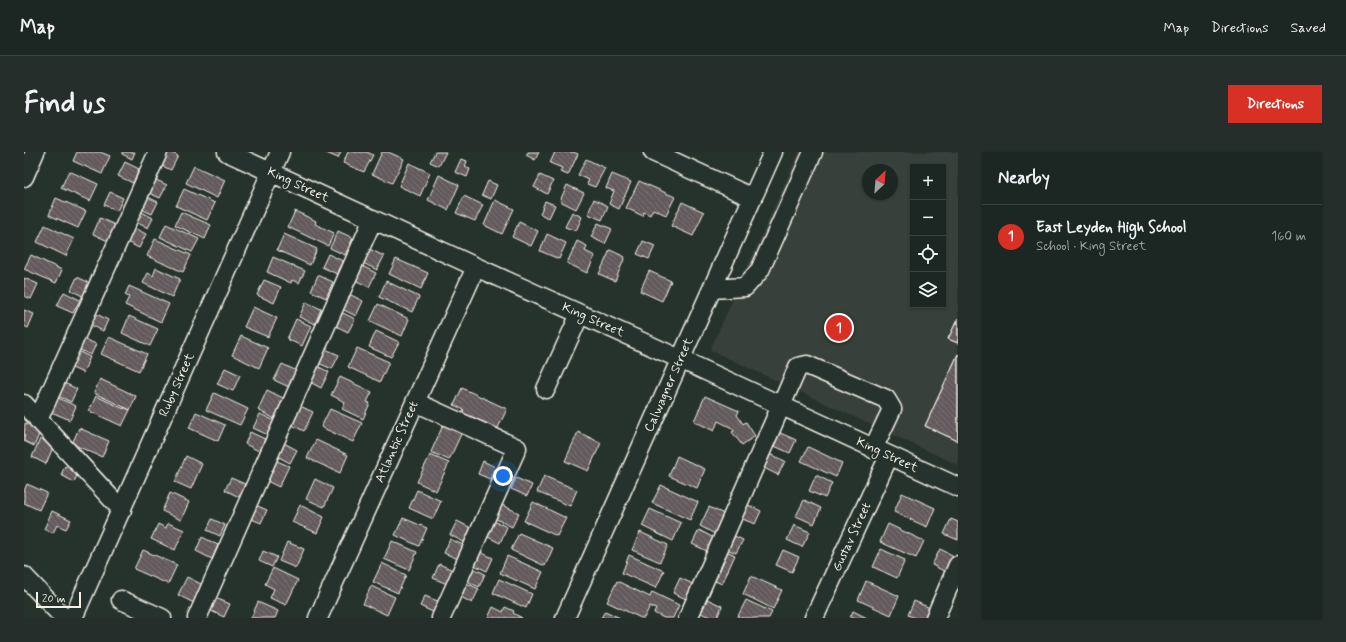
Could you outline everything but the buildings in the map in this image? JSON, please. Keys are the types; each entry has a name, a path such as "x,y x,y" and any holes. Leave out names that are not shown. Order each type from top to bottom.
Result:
{"street":[{"path":"24,177 35,152"},
{"path":"38,420 158,152"},
{"name":"King Street","path":"227,152 958,487"},
{"name":"Ruby Street","path":"74,618 280,152"},
{"path":"653,152 753,198"},
{"name":"Calwagner Street","path":"565,618 773,152"},
{"path":"712,289 745,287 760,270 813,152"},
{"path":"197,618 373,219"},
{"name":"Atlantic Street","path":"318,618 476,267"},
{"path":"546,388 580,314"},
{"name":"Gustav Street","path":"781,405 798,367 807,365 886,400 892,409 881,452 814,618"},
{"path":"415,402 517,448 441,618"},
{"path":"24,404 122,510"},
{"path":"688,618 781,405"},
{"path":"935,618 958,565"},
{"path":"24,576 64,618"},
{"path":"121,600 162,618"}],"shaded area":[{"path":"799,152 958,152 958,465 710,350"}],"place":[{"name":"East Leyden High School","path":"839,328"}]}
